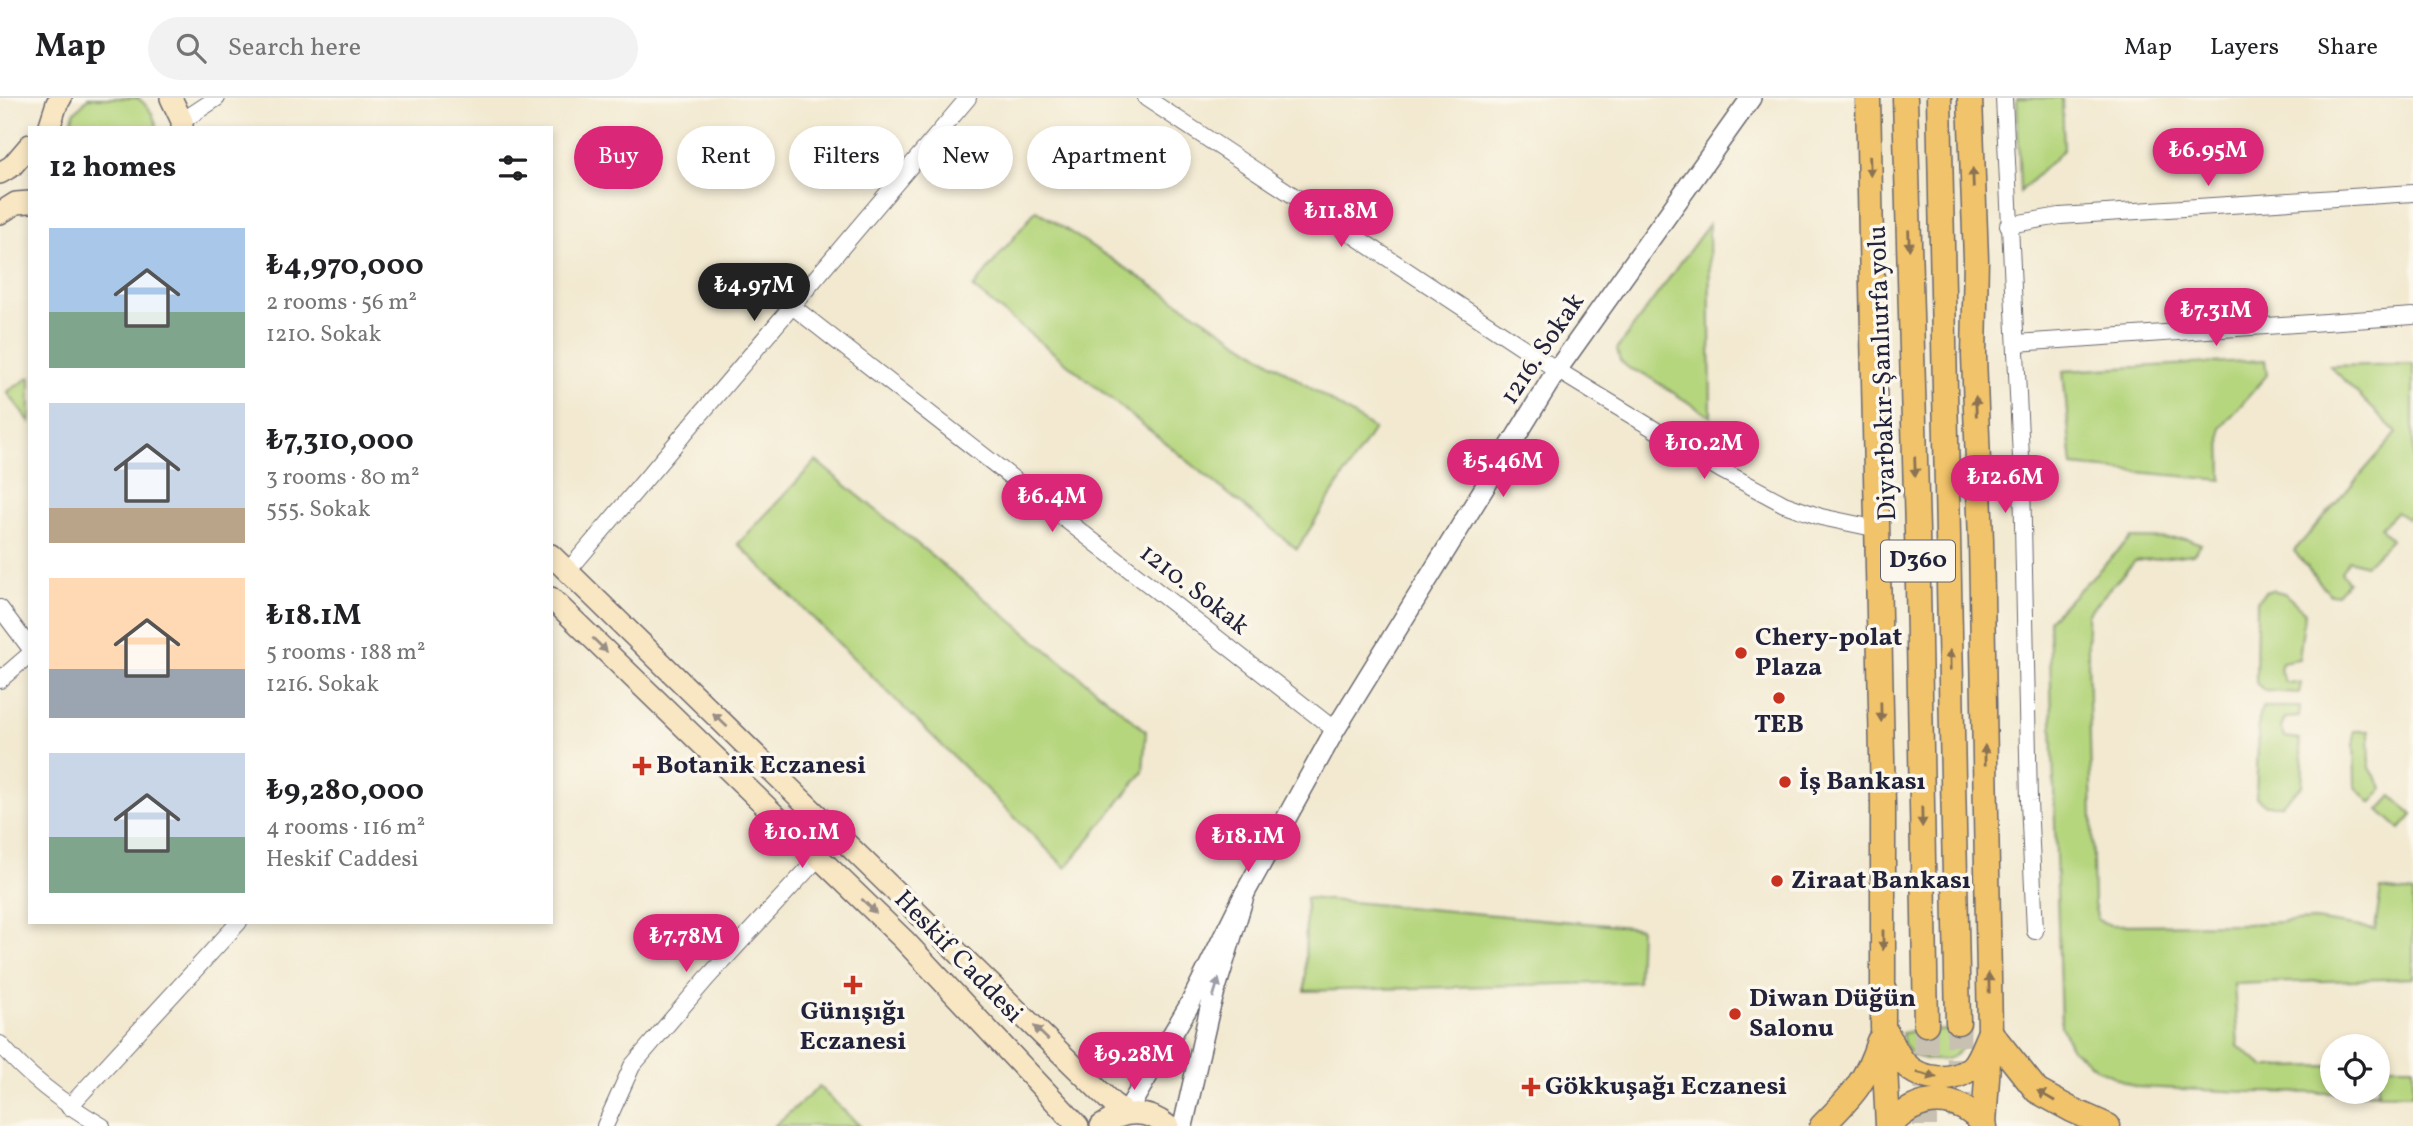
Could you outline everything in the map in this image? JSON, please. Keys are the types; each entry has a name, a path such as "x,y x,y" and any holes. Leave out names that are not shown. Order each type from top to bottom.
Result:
{"highway":[{"path":"1868,98 1883,804 1883,1027 1889,1126"},
{"name":"Diyarbakır-Şanlıurfa yolu","path":"1905,98 1917,531 1926,1024"},
{"name":"D360","path":"1939,98 1958,1023"},
{"path":"1970,98 1976,259 1974,356 1981,541 1990,1032 1984,1125"},
{"path":"1883,1027 1905,1064 1930,1078 1955,1076 1973,1066 1990,1032"},
{"path":"1822,1126 1849,1098 1871,1067 1883,1027"},
{"path":"1990,1032 2037,1091 2108,1126"},
{"path":"1889,1126 1900,1114 1916,1105 1934,1101 1953,1103 1970,1111 1984,1125"}],"main road":[{"path":"48,126 61,98"},
{"path":"172,99 182,124"},
{"path":"0,173 12,166 28,147"},
{"path":"0,213 16,203 28,202"},
{"path":"553,557 1112,1103 1126,1113"},
{"name":"Heskif Caddesi","path":"553,600 904,940 1078,1126"},
{"path":"1101,1126 1111,1118 1126,1113 1142,1113 1158,1118 1168,1126"}],"street":[{"path":"182,124 217,98"},
{"path":"568,571 968,98"},
{"path":"1146,98 1557,370 1721,470 1784,503 1821,517 1878,529"},
{"name":"1216. Sokak","path":"1245,893 1335,730 1557,370 1751,98"},
{"path":"2004,98 2008,225 2016,343 2035,931"},
{"path":"2008,225 2060,216 2413,193"},
{"name":"1210. Sokak","path":"792,306 1335,730"},
{"path":"2016,343 2413,316"},
{"path":"0,608 28,645"},
{"path":"0,680 28,656"},
{"path":"605,1126 632,1066 707,978 819,858"},
{"path":"1126,1113 1190,1004 1245,893"},
{"path":"1183,1126 1209,1009 1245,893"},
{"path":"69,1107 234,924"},
{"path":"0,1044 17,1064 69,1107 102,1126"}],"green space":[{"path":"88,98 138,98 150,111 156,126 70,126 74,113"},
{"path":"2017,98 2062,98 2064,149 2020,192"},
{"path":"1036,210 1374,429 1297,549 973,288"},
{"path":"1709,224 1711,417 1644,374 1630,369 1620,361 1617,349"},
{"path":"2265,360 2267,375 2221,428 2222,480 2072,466 2063,371"},
{"path":"2413,364 2413,513 2407,519 2396,512 2381,527 2391,540 2366,565 2349,560 2341,572 2348,582 2337,594 2330,595 2294,551 2397,433 2330,366"},
{"path":"28,378 28,419 7,392"},
{"path":"816,461 1146,731 1143,772 1066,868 738,544"},
{"path":"2131,538 2188,539 2201,544 2193,554 2135,561 2087,614 2094,904 2098,920 2110,925 2246,924 2314,920 2375,929 2381,889 2413,893 2413,978 2234,984 2238,1046 2265,1067 2320,1066 2320,1093 2136,1087 2099,1070 2071,1048 2061,1026 2049,620"},
{"path":"2272,590 2284,593 2305,612 2299,659 2282,662 2280,670 2285,682 2301,683 2299,693 2265,691 2256,683 2257,601 2265,592"},
{"path":"2263,707 2300,707 2299,717 2285,718 2281,728 2285,737 2299,739 2303,765 2302,786 2280,805 2266,805 2256,797 2259,714"},
{"path":"2354,731 2369,731 2370,768 2383,789 2371,803 2355,786"},
{"path":"2392,796 2412,815 2400,829 2379,810"},
{"path":"1306,898 1640,928 1638,982 1305,991"},
{"path":"1971,1029 1962,1048 1942,1060 1912,1055 1904,1043 1902,1032"},
{"path":"2390,1066 2413,1066 2413,1094 2390,1094"},
{"path":"819,1087 860,1126 774,1126"}],"tunnel":[{"path":"1958,1022 1960,1126"},
{"path":"1925,1126 1926,1024"}],"place":[{"name":"Chery-polat Plaza","path":"1741,653"},
{"name":"TEB","path":"1779,698"},
{"name":"Botanik Eczanesi","path":"642,766"},
{"name":"İş Bankası","path":"1785,782"},
{"name":"Ziraat Bankası","path":"1777,881"},
{"name":"Günışığı Eczanesi","path":"853,985"},
{"name":"Diwan Düğün Salonu","path":"1735,1014"},
{"name":"Gökkuşağı Eczanesi","path":"1531,1087"}]}
